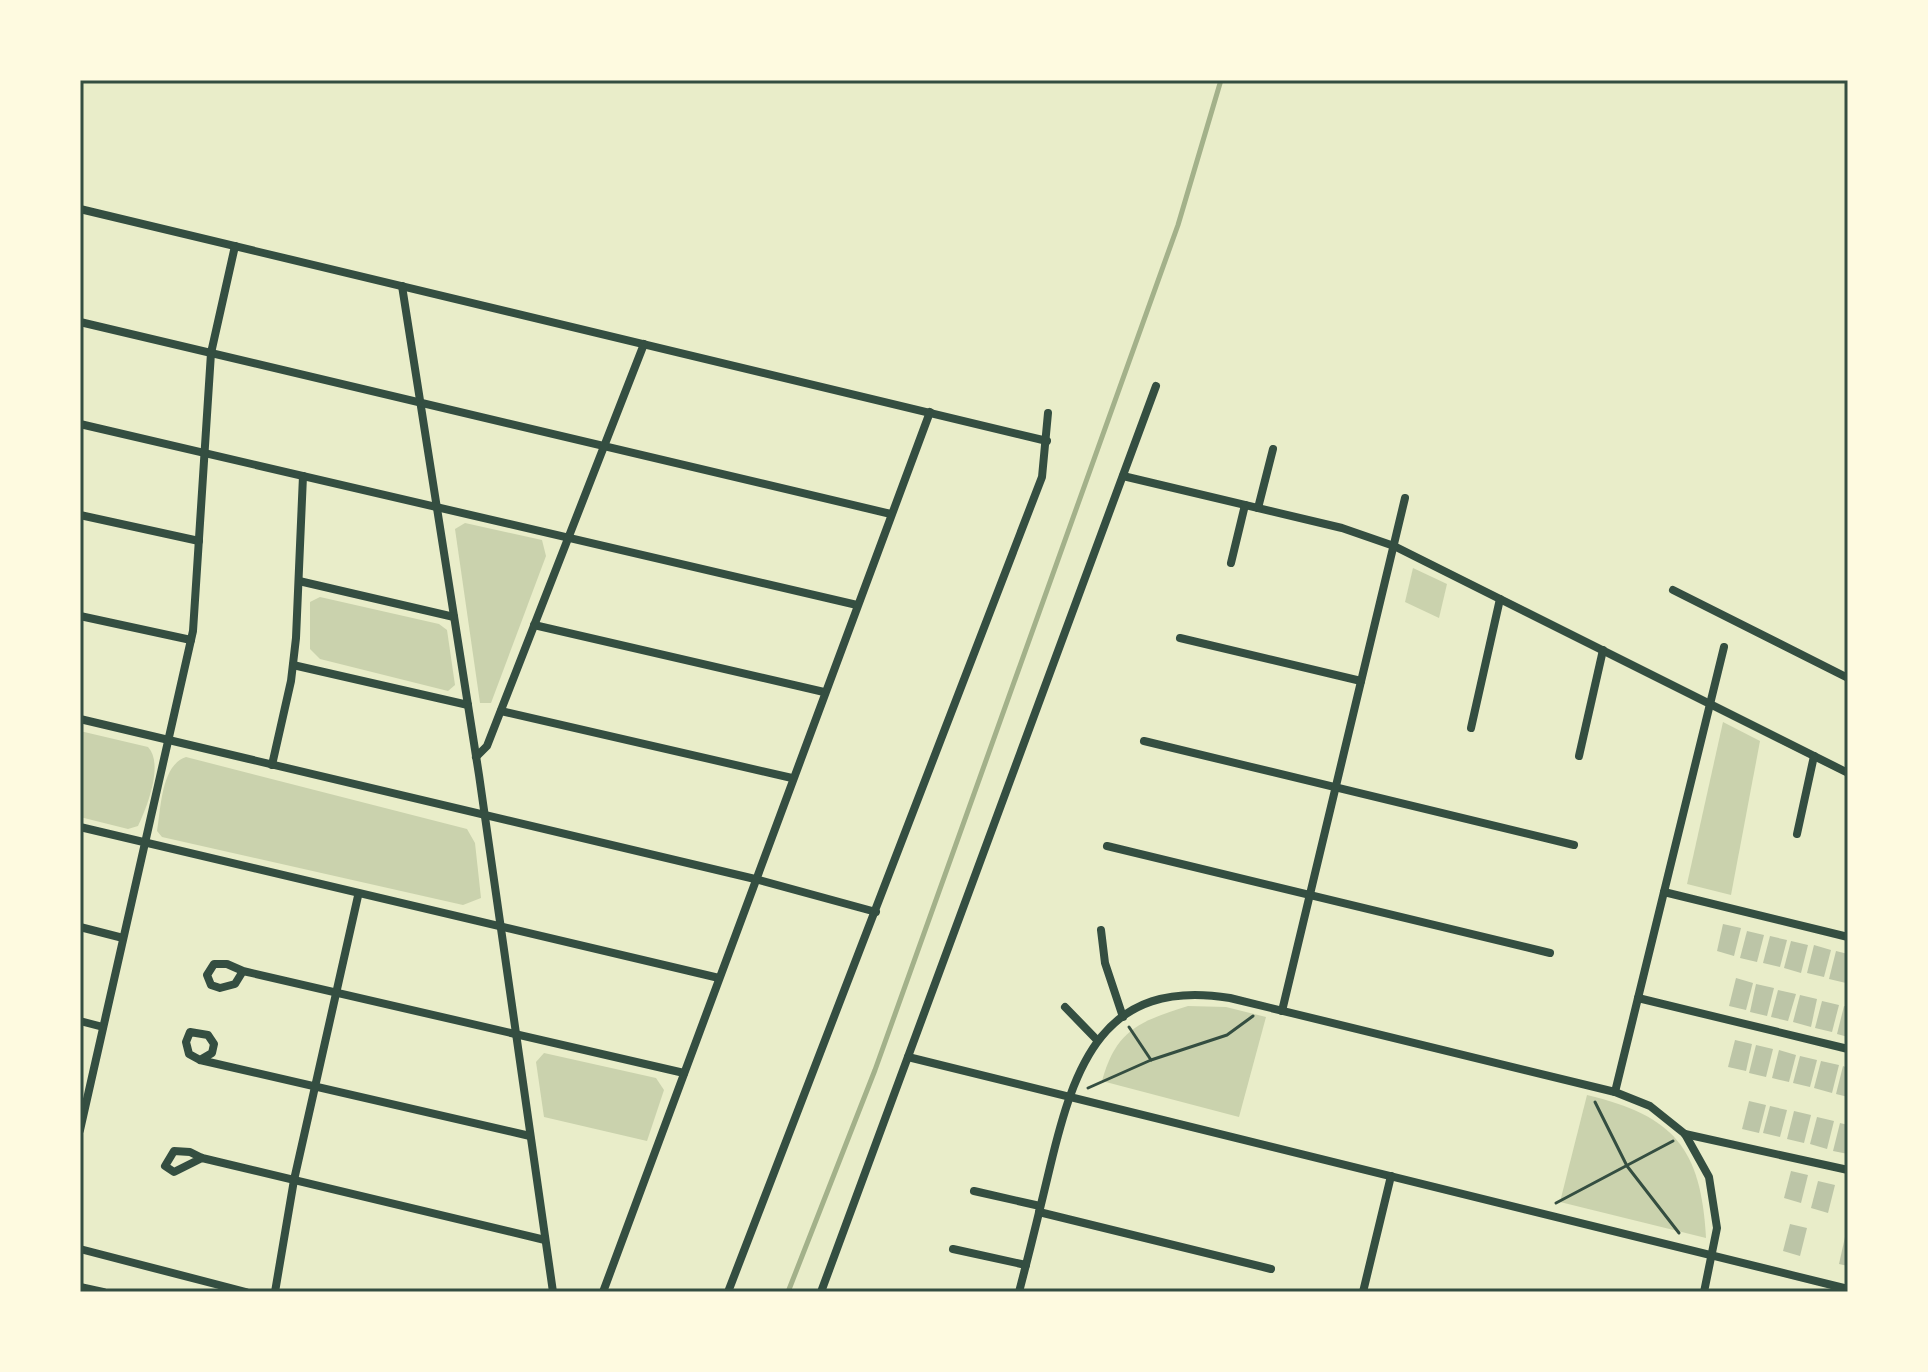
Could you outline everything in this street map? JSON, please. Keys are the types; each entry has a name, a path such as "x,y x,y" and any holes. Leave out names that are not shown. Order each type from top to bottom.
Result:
{"street":[{"path":"80,209 1047,441"},
{"path":"80,1127 191,640 211,353 235,246"},
{"path":"402,286 476,757 553,1292"},
{"path":"80,322 891,514"},
{"path":"476,757 487,746 644,344"},
{"path":"821,1292 1156,386"},
{"path":"603,1292 930,412"},
{"path":"728,1292 1042,477 1048,413"},
{"path":"80,424 857,605"},
{"path":"1258,508 1273,449"},
{"path":"272,765 293,665 303,476"},
{"path":"1123,476 1342,528 1394,546 1848,773"},
{"path":"1282,1011 1405,498"},
{"path":"1231,563 1245,505"},
{"path":"80,515 199,541"},
{"path":"299,581 454,617"},
{"path":"1673,590 1848,678"},
{"path":"1471,728 1500,599"},
{"path":"80,616 191,640"},
{"path":"534,625 824,692"},
{"path":"1180,638 1361,681"},
{"path":"1615,1092 1724,647"},
{"path":"1579,756 1603,650"},
{"path":"293,665 468,705"},
{"path":"501,711 792,778"},
{"path":"80,719 755,879 876,912"},
{"path":"1144,741 1574,845"},
{"path":"1797,834 1814,756"},
{"path":"80,827 358,896 719,978"},
{"path":"1107,846 1550,953"},
{"path":"1664,892 1848,937"},
{"path":"275,1292 294,1180 358,896"},
{"path":"80,927 123,938"},
{"path":"1101,930 1105,963 1123,1017"},
{"path":"243,971 684,1073"},
{"path":"1019,1292 1067,1098 1097,1040 1123,1017 1154,1003 1193,995 1282,1011 1615,1092 1650,1106 1685,1134 1703,1162 1714,1197 1717,1228 1704,1292"},
{"path":"1638,998 1848,1049"},
{"path":"1065,1007 1097,1040"},
{"path":"80,1021 103,1027"},
{"path":"908,1057 1848,1289"},
{"path":"200,1060 530,1136"},
{"path":"1685,1134 1848,1170"},
{"path":"202,1158 545,1240"},
{"path":"1364,1292 1391,1176"},
{"path":"974,1191 1271,1269"},
{"path":"80,1249 246,1292"},
{"path":"953,1249 1026,1265"},
{"path":"80,1287 103,1292"}],"path":[{"path":"1067,1098 1151,1060 1227,1035 1265,1007"},
{"path":"1123,1017 1151,1060"},
{"path":"1586,1085 1627,1166 1692,1250"},
{"path":"1538,1212 1685,1134"}],"green space":[{"path":"465,523 542,540 546,556 491,703 480,703 455,529"},
{"path":"1413,568 1447,584 1439,618 1405,602"},
{"path":"320,597 439,624 447,630 455,685 448,691 320,659 310,649 310,602"},
{"path":"1723,722 1760,741 1731,895 1687,884"},
{"path":"80,731 148,747 153,754 154,774 138,826 128,829 80,817"},
{"path":"186,757 467,829 475,843 481,898 463,905 162,837 157,831 167,778 171,769"},
{"path":"1188,1006 1226,1007 1266,1017 1239,1117 1102,1081 1108,1063 1123,1038 1144,1023"},
{"path":"544,1053 656,1078 664,1090 647,1141 544,1117 536,1062"},
{"path":"1587,1095 1642,1114 1662,1126 1677,1141 1698,1181 1706,1238 1560,1202"}],"building":[{"path":"1723,924 1741,928 1734,956 1717,951"},
{"path":"1747,931 1764,935 1757,962 1740,958"},
{"path":"1770,936 1787,940 1780,967 1763,963"},
{"path":"1791,941 1808,945 1801,973 1784,968"},
{"path":"1814,945 1831,950 1824,977 1807,973"},
{"path":"1836,951 1848,954 1846,983 1829,979"},
{"path":"1736,978 1753,983 1746,1010 1729,1006"},
{"path":"1756,984 1774,988 1767,1016 1750,1012"},
{"path":"1778,990 1796,994 1788,1021 1771,1017"},
{"path":"1800,995 1817,999 1811,1027 1793,1022"},
{"path":"1822,1001 1839,1005 1832,1032 1815,1028"},
{"path":"1844,1006 1848,1007 1848,1037 1837,1034"},
{"path":"1735,1040 1752,1044 1746,1071 1728,1067"},
{"path":"1756,1045 1773,1049 1766,1077 1749,1073"},
{"path":"1779,1050 1796,1055 1789,1082 1772,1078"},
{"path":"1800,1056 1817,1060 1810,1087 1793,1083"},
{"path":"1821,1061 1839,1065 1832,1093 1814,1088"},
{"path":"1843,1066 1848,1068 1848,1097 1836,1094"},
{"path":"1749,1101 1766,1105 1759,1133 1742,1129"},
{"path":"1770,1106 1787,1110 1780,1137 1763,1133"},
{"path":"1794,1111 1811,1115 1804,1143 1787,1139"},
{"path":"1817,1117 1834,1121 1827,1149 1810,1144"},
{"path":"1840,1123 1848,1125 1848,1154 1833,1151"},
{"path":"1791,1171 1808,1175 1801,1203 1784,1198"},
{"path":"1818,1181 1835,1185 1828,1213 1811,1208"},
{"path":"1790,1224 1807,1228 1800,1256 1783,1251"},
{"path":"1845,1237 1848,1237 1848,1266 1839,1264"}],"waterway":[{"path":"788,1292 875,1070 1178,225 1221,80"}]}
